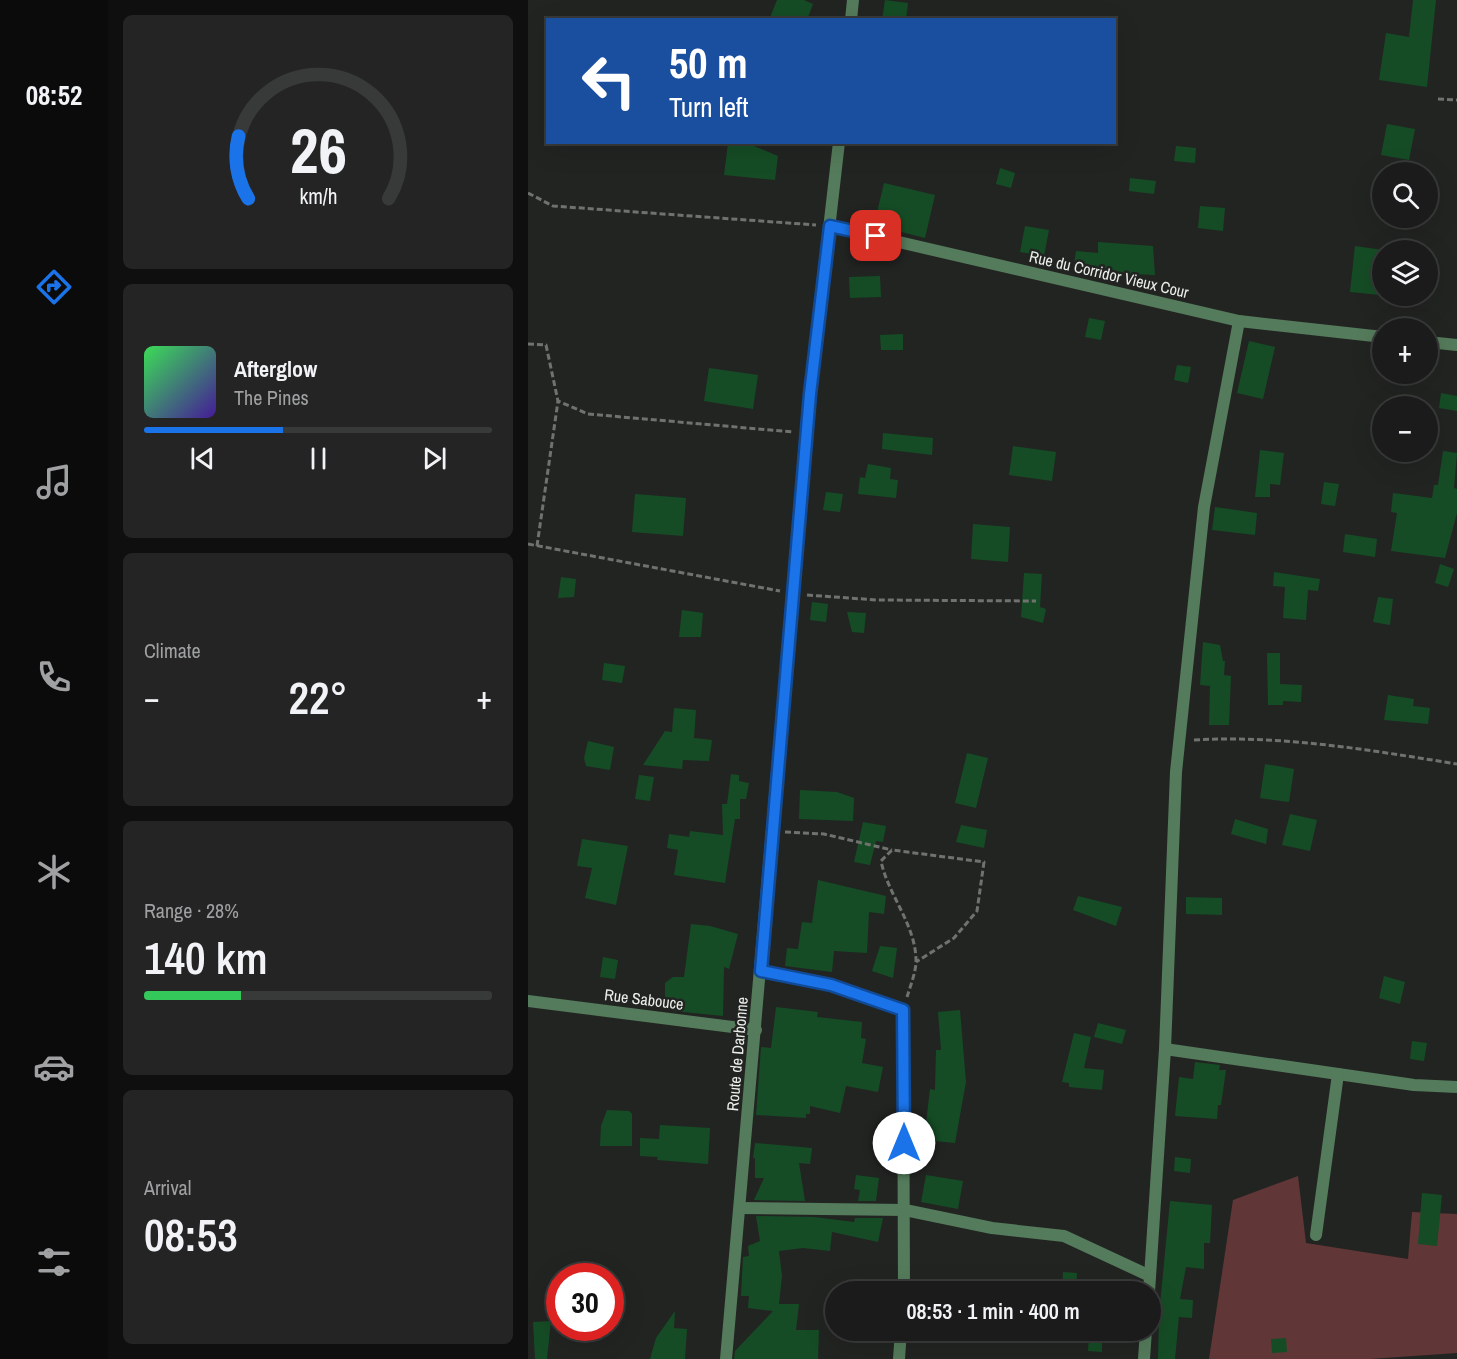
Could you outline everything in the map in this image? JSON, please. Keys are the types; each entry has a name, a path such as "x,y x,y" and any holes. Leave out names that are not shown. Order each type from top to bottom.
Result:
{"street":[{"path":"851,18 853,0"},
{"name":"Route de Darbonne","path":"726,1359 807,433 839,144"},
{"name":"Rue du Corridor Vieux Cour","path":"830,226 1239,321 1372,336"},
{"path":"1150,1281 1165,1048 1179,741 1204,507 1239,321"},
{"path":"1438,343 1457,345"},
{"name":"Rue Sabouce","path":"528,1001 756,1030"},
{"path":"903,1010 904,1281"},
{"path":"1165,1048 1414,1085 1457,1087"},
{"path":"1316,1235 1338,1074"},
{"path":"740,1209 904,1210 992,1228 1064,1236 1150,1276"},
{"path":"899,1359 900,1341"},
{"path":"1144,1359 1145,1341"}],"lane":[{"path":"761,971 831,985 903,1010"}],"path":[{"path":"1438,99 1457,100"},
{"path":"528,193 554,206 830,226"},
{"path":"528,344 546,345 558,401 537,546"},
{"path":"558,401 588,414 807,433"},
{"path":"528,544 794,594 877,600 1036,601"},
{"path":"1179,741 1236,738 1306,741 1457,764"},
{"path":"773,831 824,834 892,850 984,862 977,911 954,938 916,962"},
{"path":"892,850 881,861 885,879 908,924 916,962 903,1010"}],"shaded area":[{"path":"1298,1176 1306,1243 1408,1259 1412,1212 1457,1214 1457,1353 1370,1359 1209,1359 1233,1200"}],"building":[{"path":"777,0 804,0 813,4 808,18 770,18"},
{"path":"885,0 908,3 906,18 882,18"},
{"path":"1413,0 1436,0 1427,87 1379,80 1386,33 1409,37"},
{"path":"1387,124 1415,129 1409,160 1381,155"},
{"path":"728,144 754,146 778,156 775,180 724,175"},
{"path":"1176,146 1196,148 1195,163 1174,161"},
{"path":"1000,168 1015,173 1011,188 996,184"},
{"path":"1130,178 1156,181 1154,194 1129,191"},
{"path":"884,183 935,195 925,238 874,225"},
{"path":"1200,206 1225,208 1223,231 1198,228"},
{"path":"1025,226 1049,230 1044,256 1020,252"},
{"path":"1098,242 1153,246 1155,275 1108,273 1074,265 1076,251 1098,253"},
{"path":"1355,246 1372,248 1372,294 1350,292"},
{"path":"880,276 881,297 850,298 849,277"},
{"path":"1089,318 1105,321 1101,340 1085,337"},
{"path":"903,334 903,350 881,350 880,335"},
{"path":"1249,341 1275,347 1263,399 1237,393"},
{"path":"1177,365 1191,367 1188,383 1174,380"},
{"path":"709,368 758,375 753,409 704,401"},
{"path":"1441,393 1457,396 1457,411 1439,408"},
{"path":"883,433 933,438 932,455 882,449"},
{"path":"1013,446 1056,452 1052,481 1009,475"},
{"path":"1260,450 1284,453 1280,485 1270,484 1270,497 1255,497"},
{"path":"1443,451 1457,453 1454,488 1457,489 1457,513 1445,558 1391,551 1397,513 1391,512 1393,493 1432,498 1434,485 1438,485"},
{"path":"868,464 891,468 890,479 898,480 896,498 858,494 860,477 865,478"},
{"path":"1324,482 1339,484 1335,506 1321,504"},
{"path":"826,492 843,494 840,512 823,510"},
{"path":"635,494 686,498 683,536 632,532"},
{"path":"1215,507 1257,513 1255,535 1212,530"},
{"path":"973,524 1010,527 1008,562 971,559"},
{"path":"1345,534 1377,539 1375,557 1343,552"},
{"path":"1440,564 1454,569 1448,587 1435,583"},
{"path":"1274,572 1320,579 1318,591 1308,590 1306,620 1283,618 1285,587 1273,586"},
{"path":"1024,573 1042,574 1040,607 1046,609 1043,623 1021,617"},
{"path":"561,577 576,579 574,597 558,598"},
{"path":"1378,597 1393,599 1390,625 1373,622"},
{"path":"812,602 828,604 826,622 810,620"},
{"path":"682,610 703,613 701,637 679,637"},
{"path":"847,612 866,613 864,633 852,632"},
{"path":"1203,642 1220,645 1223,661 1225,661 1224,675 1231,676 1229,725 1209,725 1210,686 1200,685"},
{"path":"1267,653 1280,653 1280,684 1302,685 1301,702 1283,701 1283,705 1268,705"},
{"path":"604,663 625,666 622,683 602,680"},
{"path":"1388,695 1414,699 1413,706 1430,708 1428,724 1384,720"},
{"path":"674,708 696,710 694,738 712,740 709,761 683,760 682,769 643,765 665,731 672,732"},
{"path":"588,741 614,747 610,770 586,766 584,758"},
{"path":"967,753 988,758 976,808 955,803"},
{"path":"1265,764 1294,769 1289,802 1260,798"},
{"path":"731,774 739,775 739,781 749,783 746,799 740,799 740,819 735,819 725,883 674,875 678,850 667,848 669,834 689,837 690,831 723,835 722,804 727,804"},
{"path":"639,775 654,777 650,801 635,799"},
{"path":"800,790 837,792 854,798 853,821 799,819"},
{"path":"1290,814 1317,820 1310,851 1282,845"},
{"path":"1235,819 1268,829 1266,844 1231,834"},
{"path":"863,822 886,826 883,842 876,841 870,865 854,862"},
{"path":"961,825 987,830 984,848 956,842"},
{"path":"582,839 628,846 616,905 585,898 592,868 577,866"},
{"path":"818,880 886,896 884,914 869,912 867,953 834,951 832,972 785,966 787,948 798,949 802,922 812,923"},
{"path":"1078,896 1122,907 1116,926 1073,910"},
{"path":"1186,897 1222,898 1222,915 1186,914"},
{"path":"691,924 710,926 738,934 729,969 724,967 723,1016 673,1011 673,999 665,999 665,983 673,977 684,977"},
{"path":"880,946 897,948 893,978 872,971"},
{"path":"603,957 618,960 615,979 600,977"},
{"path":"1384,976 1405,982 1400,1004 1379,998"},
{"path":"776,1007 818,1012 817,1017 862,1022 861,1038 866,1039 862,1063 883,1067 878,1092 846,1086 840,1113 810,1106 810,1114 806,1114 806,1118 756,1115 761,1047 771,1048"},
{"path":"960,1010 966,1082 955,1143 924,1140 930,1089 935,1090 936,1050 941,1050 938,1012"},
{"path":"1098,1023 1126,1030 1122,1044 1094,1037"},
{"path":"1074,1033 1091,1037 1084,1068 1104,1070 1102,1090 1069,1087 1069,1083 1062,1082"},
{"path":"1412,1041 1427,1043 1424,1061 1410,1059"},
{"path":"1195,1062 1220,1065 1219,1070 1226,1070 1217,1119 1175,1116 1179,1077 1193,1079"},
{"path":"607,1110 629,1111 632,1114 632,1146 600,1146 601,1126"},
{"path":"660,1125 710,1128 708,1164 657,1160 658,1157 640,1156 640,1138 659,1139"},
{"path":"755,1143 812,1148 810,1164 799,1163 805,1201 754,1200 764,1178 755,1178 755,1158 753,1158"},
{"path":"1175,1157 1191,1159 1190,1173 1174,1171"},
{"path":"856,1175 879,1178 876,1201 858,1201 860,1190 854,1189"},
{"path":"926,1175 963,1181 958,1209 921,1202"},
{"path":"1422,1193 1442,1195 1437,1246 1418,1244"},
{"path":"1170,1201 1212,1205 1210,1243 1204,1243 1204,1269 1186,1267 1180,1299 1193,1300 1192,1318 1179,1317 1175,1359 1158,1359 1158,1341 1161,1341 1161,1294"},
{"path":"756,1216 814,1217 854,1222 855,1218 883,1218 878,1242 832,1232 830,1251 803,1248 779,1251 782,1276 779,1304 799,1304 796,1330 819,1330 818,1359 734,1359 735,1351 773,1311 748,1308 749,1296 741,1296 743,1257 749,1256 748,1246 760,1241"},
{"path":"1063,1272 1077,1273 1077,1281 1063,1281"},
{"path":"675,1311 674,1328 687,1329 685,1359 650,1359 656,1338"},
{"path":"546,1321 546,1341 549,1341 547,1359 535,1359 533,1322"},
{"path":"1286,1338 1287,1352 1272,1353 1271,1339"},
{"path":"1089,1341 1102,1341 1102,1352 1088,1351"}],"route":[{"path":"876,236 830,226 810,394 761,971 831,985 903,1010 904,1143"}]}
